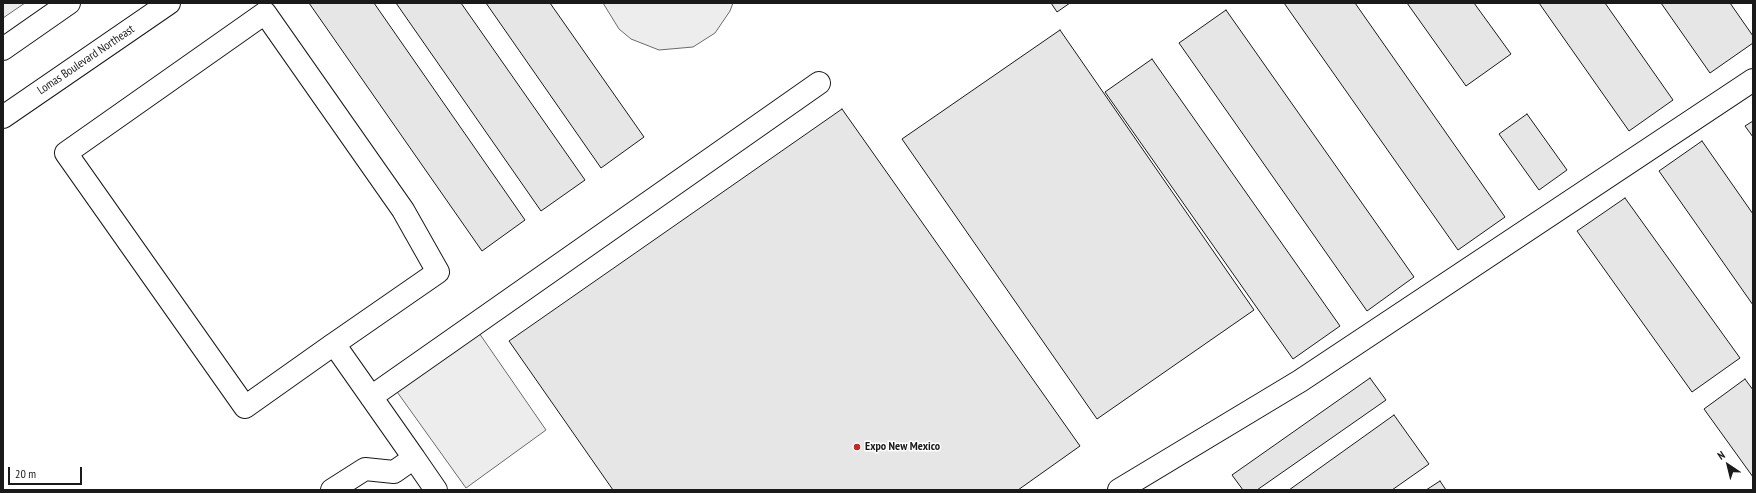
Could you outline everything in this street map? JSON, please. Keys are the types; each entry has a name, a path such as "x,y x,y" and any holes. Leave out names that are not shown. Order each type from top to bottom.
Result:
{"main road":[{"path":"3,49 69,3"},
{"name":"Lomas Boulevard Northeast","path":"3,117 165,4"},
{"path":"265,14 403,210 438,272 334,344 245,407 66,153 265,14"},
{"path":"1125,488 1300,382 1753,80"},
{"path":"371,397 819,83"},
{"path":"334,344 436,490"},
{"path":"332,490 365,469 395,481 414,458"}],"shaded area":[{"path":"3,3 25,3 3,18"},
{"path":"603,3 733,3 730,11 715,33 693,47 659,50 631,39 619,29"},
{"path":"477,330 546,430 466,488 395,389"}],"building":[{"path":"309,3 374,3 525,220 482,251"},
{"path":"396,3 461,3 585,180 541,211"},
{"path":"486,3 550,3 644,137 601,168"},
{"path":"1051,3 1070,3 1057,12"},
{"path":"1284,3 1355,3 1505,217 1458,250"},
{"path":"1407,3 1474,3 1511,54 1466,86"},
{"path":"1539,3 1605,3 1673,100 1629,131"},
{"path":"1661,3 1730,3 1753,36 1753,43 1710,73"},
{"path":"1226,10 1414,277 1367,311 1179,43"},
{"path":"1060,30 1254,310 1097,419 902,139"},
{"path":"1152,59 1340,326 1293,359 1105,92"},
{"path":"842,109 1080,446 1018,490 613,490 509,341"},
{"path":"1527,114 1567,170 1539,190 1499,134"},
{"path":"1753,121 1753,137 1745,126"},
{"path":"1702,141 1753,214 1753,305 1659,171"},
{"path":"1625,198 1740,358 1692,392 1577,231"},
{"path":"1370,378 1386,400 1257,490 1243,490 1232,475"},
{"path":"1745,379 1753,390 1753,477 1704,409"},
{"path":"1394,415 1429,464 1392,490 1289,490"},
{"path":"1440,481 1446,490 1426,490"}],"place":[{"name":"Expo New Mexico","path":"857,447"}]}
